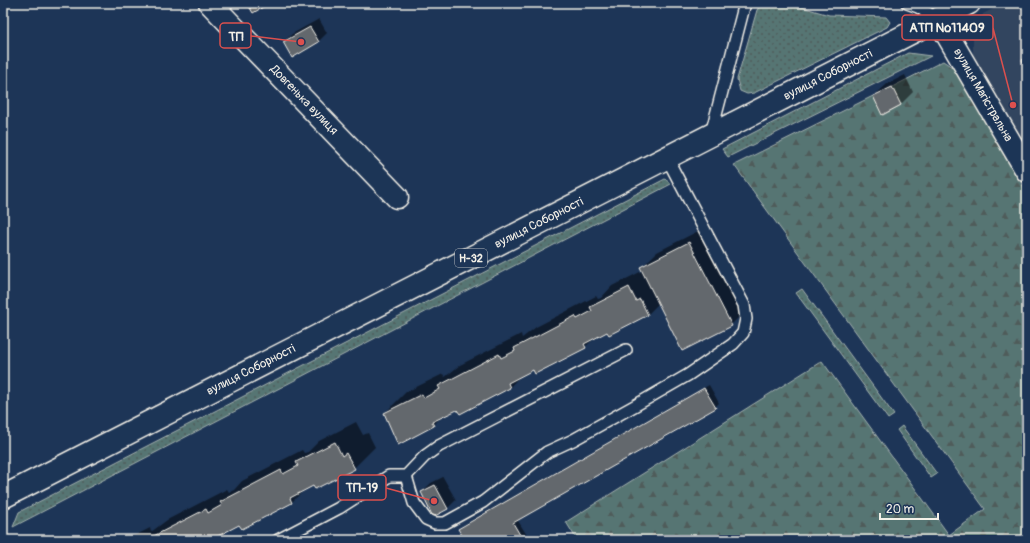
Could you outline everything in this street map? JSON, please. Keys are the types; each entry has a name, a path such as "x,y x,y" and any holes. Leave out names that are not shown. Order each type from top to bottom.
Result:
{"main road":[{"name":"Довгенька вулиця","path":"210,3 397,197"},
{"name":"вулиця Соборності","path":"3,497 969,3"},
{"name":"вулиця Магістральна","path":"938,19 1027,171"}],"lane":[{"path":"711,135 745,3"},
{"path":"907,3 918,7 938,19"},
{"path":"406,476 414,503 426,519 435,523 445,523 483,502 547,452 592,430 688,375 733,344 742,333 746,319 744,305 667,158"},
{"path":"278,540 338,508 389,476 406,476 425,456 439,446 626,350"}],"shaded area":[{"path":"1005,3 1027,3 1027,152 973,59 973,38 983,14"}],"green space":[{"path":"762,3 788,3 829,15 886,17 890,22 887,27 754,93 747,94 740,91 737,79 757,10"},
{"path":"908,53 931,56 728,157 722,149"},
{"path":"943,61 955,69 1027,193 1027,540 577,540 566,522 822,361 949,535 985,509 734,165 873,96 883,115 901,105 892,87"},
{"path":"665,179 671,184 13,527 19,512"},
{"path":"802,289 894,415 888,419 796,293"},
{"path":"902,426 937,474 931,478 897,430"}],"building":[{"path":"247,3 270,3 253,13"},
{"path":"310,27 319,42 292,58 283,42"},
{"path":"1027,57 1027,71 1022,60"},
{"path":"892,87 901,105 882,115 873,96"},
{"path":"689,242 732,326 682,351 640,267"},
{"path":"629,287 636,301 640,299 648,315 609,335 607,332 584,344 586,348 535,374 533,370 508,383 510,388 460,414 457,410 432,422 434,426 398,445 384,413 422,394 424,398 440,389 438,386 499,354 501,358 515,351 514,348 575,316 577,319 592,311 590,307"},
{"path":"704,388 716,408 513,523 523,540 465,540 458,529"},
{"path":"335,442 342,456 346,453 355,469 315,489 313,486 290,498 292,503 242,529 239,525 214,538 215,540 146,540 206,509 208,513 222,505 220,502 281,470 283,474 298,466 296,462"},
{"path":"435,485 448,509 433,517 421,492"}],"place":[{"name":"ТП","path":"301,42"},
{"name":"АТП №11409","path":"1013,105"},
{"name":"ТП-19","path":"434,501"}]}
